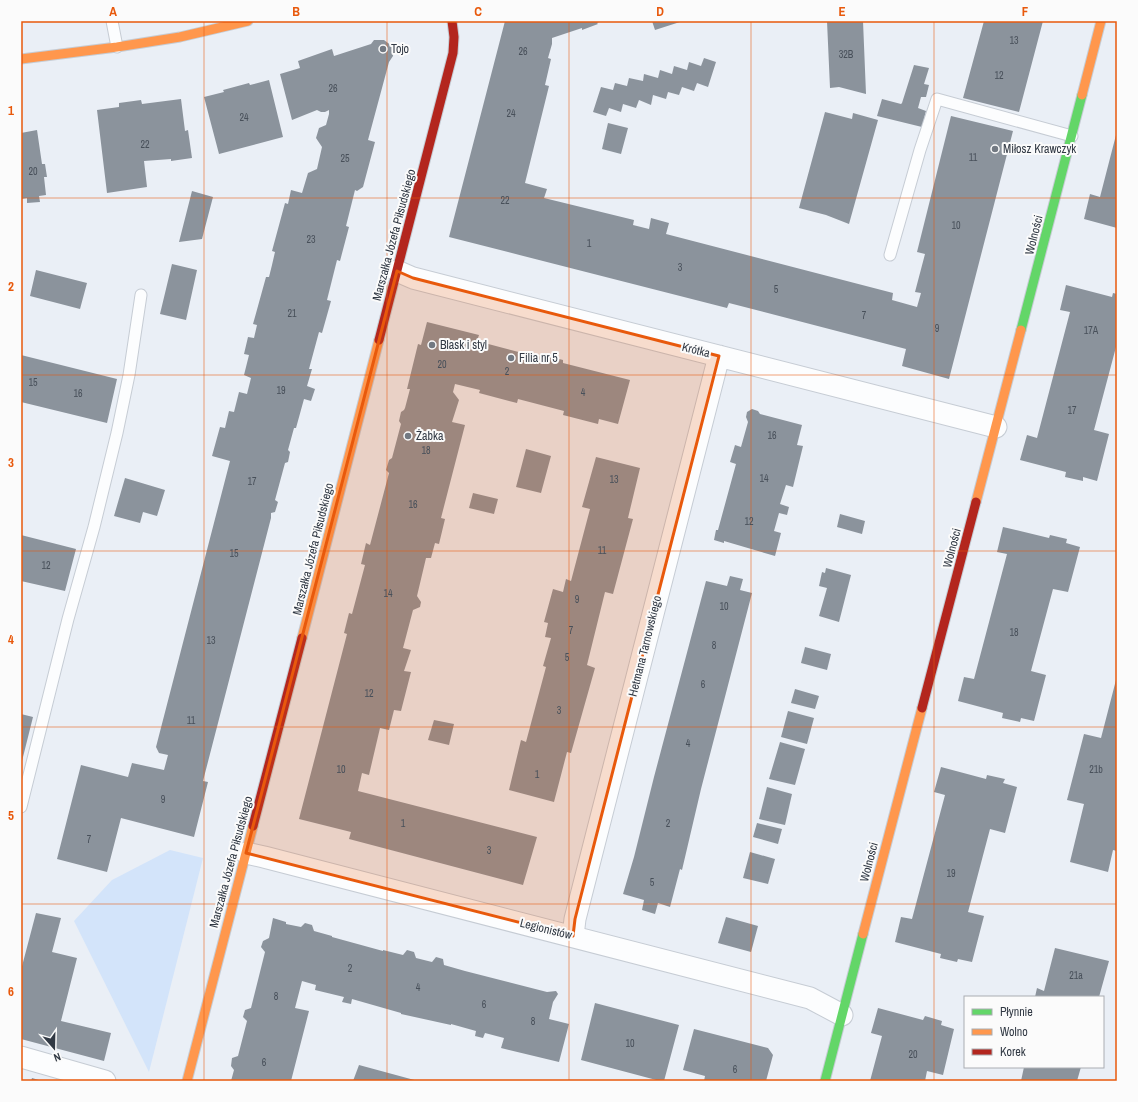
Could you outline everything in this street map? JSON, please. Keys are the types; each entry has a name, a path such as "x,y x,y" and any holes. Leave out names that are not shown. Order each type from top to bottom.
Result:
{"street":[{"path":"21,59 180,37 248,21"},
{"name":"Marszałka Józefa Piłsudskiego","path":"187,1081 452,53 454,37 452,21"},
{"name":"Wolności","path":"824,1081 1101,21"},
{"name":"Krótka","path":"397,271 413,278 996,427"},
{"name":"Hetmana Tarnowskiego","path":"573,936 574,918 719,356"},
{"name":"Legionistów","path":"246,853 810,998 842,1015"},
{"path":"21,1057 105,1081"}],"lane":[{"path":"112,21 116,47"},
{"path":"890,255 920,150 937,100 1072,136"},
{"path":"21,807 66,626 94,527 117,433 129,375 141,295"}],"highlighted area":[{"path":"397,271 413,278 719,356 575,919 573,936 246,853"}],"shaded area":[{"path":"170,850 203,858 149,1072 74,921 112,880"}],"building":[{"path":"505,21 601,21 597,23 598,24 582,30 582,28 552,38 548,58 551,59 545,85 549,86 525,183 547,189 544,198 634,220 633,225 649,229 651,218 669,223 666,234 893,293 892,300 917,307 921,293 915,292 925,254 917,252 951,116 1013,131 949,379 902,366 906,349 729,303 727,308 449,237"},
{"path":"652,21 683,21 655,30"},
{"path":"827,21 863,21 866,94 839,87 830,88"},
{"path":"984,21 1043,21 1019,112 963,98"},
{"path":"374,40 384,40 392,46 393,56 389,62 368,140 375,142 363,187 357,191 355,190 346,226 349,227 340,261 337,260 327,300 331,301 322,333 319,332 309,369 312,369 307,386 315,389 311,401 304,399 288,450 290,452 288,462 285,463 275,500 278,502 275,512 271,513 271,518 203,781 208,782 194,837 121,818 107,872 57,859 81,765 128,777 132,763 164,770 168,755 159,753 156,747 230,461 212,456 220,427 225,428 229,411 234,412 239,392 247,394 251,378 244,375 249,355 244,354 248,337 254,338 257,325 253,324 266,277 269,277 275,252 272,251 285,203 288,204 291,190 302,193 308,173 317,169 322,147 316,138 319,128 326,125 329,114 329,110 321,112 317,110 292,120 280,74 300,68 298,61 332,49 334,56 371,44"},
{"path":"704,58 716,62 708,87 697,83 694,91 682,87 679,95 668,92 666,99 653,95 651,105 639,100 636,108 623,104 621,112 609,108 606,116 593,112 601,87 613,90 615,83 627,86 629,78 643,81 644,74 658,78 660,70 672,74 674,66 687,70 689,62 701,66"},
{"path":"914,65 929,68 924,84 929,85 926,97 921,97 918,108 926,111 922,127 877,116 882,99 902,103"},
{"path":"269,80 283,137 219,154 204,97 249,83 250,85"},
{"path":"181,99 185,131 188,130 192,158 171,161 171,159 144,161 147,187 107,193 97,110 119,107 119,103 141,100 142,104"},
{"path":"825,112 852,119 853,113 878,120 849,224 826,215 799,208"},
{"path":"608,123 628,128 621,154 602,149"},
{"path":"37,130 42,164 45,164 47,177 44,177 46,195 39,196 40,202 27,203 27,198 21,199 21,133"},
{"path":"1116,135 1117,228 1084,219 1090,194 1100,197"},
{"path":"192,191 213,197 202,239 179,242"},
{"path":"172,264 197,270 186,320 160,314"},
{"path":"36,270 87,283 80,309 30,296"},
{"path":"1066,285 1112,297 1113,293 1117,294 1117,348 1116,347 1094,430 1109,434 1097,481 1083,477 1083,481 1065,477 1066,472 1020,460 1027,435 1037,438 1070,312 1060,310"},
{"path":"427,322 479,335 477,341 538,357 544,355 563,360 563,363 630,380 618,424 599,419 598,424 563,415 564,411 518,399 517,403 479,393 480,390 455,384 453,392 459,400 452,422 465,425 441,518 445,519 439,544 435,543 431,558 426,558 417,596 421,602 420,607 413,610 403,648 411,650 404,671 411,672 401,711 394,710 389,730 380,728 369,775 362,773 358,791 537,837 523,885 349,839 351,832 299,819 347,634 344,633 349,613 352,614 365,565 361,564 366,543 370,545 389,473 386,470 389,460 392,458 401,424 399,421 401,412 405,408 410,389 407,389 418,344 421,345"},
{"path":"21,355 117,379 107,423 21,402"},
{"path":"752,409 758,411 760,414 802,425 797,445 803,446 793,487 786,485 780,504 789,507 787,515 779,513 774,531 781,533 775,556 724,541 724,543 714,540 736,464 730,462 735,445 741,447 748,422 746,417 747,412"},
{"path":"526,449 551,456 541,493 516,487"},
{"path":"596,457 640,468 628,518 633,519 613,594 605,592 587,665 595,668 571,753 567,752 554,802 509,790 521,740 526,742 546,667 543,666 551,638 545,637 548,623 544,622 553,589 563,592 566,579 571,581 590,509 582,507"},
{"path":"125,478 165,490 157,516 143,512 140,523 114,516"},
{"path":"473,493 498,499 494,514 469,508"},
{"path":"840,514 865,521 862,534 837,527"},
{"path":"1003,527 1049,538 1050,535 1067,539 1066,543 1080,547 1068,592 1053,589 1031,671 1046,675 1034,721 1021,718 1020,722 1002,718 1003,713 958,701 964,677 974,679 1007,554 997,552"},
{"path":"21,535 76,549 65,591 21,581"},
{"path":"826,568 851,575 839,622 819,616 827,588 819,586 822,572 825,573"},
{"path":"730,576 743,579 740,590 752,593 701,789 682,870 680,869 670,907 658,903 655,914 642,910 644,900 623,894 706,581 727,586"},
{"path":"805,647 831,654 827,670 801,663"},
{"path":"1116,680 1117,851 1113,850 1108,872 1070,862 1084,804 1067,800 1084,734 1101,738"},
{"path":"795,689 819,696 815,709 791,703"},
{"path":"788,711 814,718 807,744 781,737"},
{"path":"21,714 33,717 22,761 21,761"},
{"path":"434,720 454,724 449,745 428,740"},
{"path":"780,742 805,749 795,785 769,779"},
{"path":"941,767 986,779 987,775 1005,779 1003,783 1017,787 1005,833 990,829 968,912 984,916 972,962 958,959 957,962 940,958 941,954 895,942 901,917 912,919 945,795 934,792"},
{"path":"767,787 792,794 785,825 759,819"},
{"path":"757,823 782,829 778,844 753,837"},
{"path":"750,852 775,859 768,884 743,878"},
{"path":"36,913 61,918 52,952 77,958 61,1021 111,1033 104,1061 21,1039 21,970"},
{"path":"726,917 758,926 751,952 718,943"},
{"path":"273,918 286,922 286,924 301,927 305,923 312,925 314,931 383,951 403,955 407,950 414,952 416,958 432,962 436,957 443,959 444,965 465,971 547,992 556,991 558,994 553,1002 549,1019 569,1024 559,1062 501,1048 504,1038 485,1033 483,1038 475,1036 476,1031 451,1024 401,1014 352,999 351,1004 342,1002 344,997 315,990 316,985 302,981 295,1008 309,1011 291,1081 231,1081 234,1070 231,1066 232,1058 238,1056 247,1021 243,1017 245,1010 251,1008 265,952 261,947 263,941 269,938"},
{"path":"1055,948 1109,961 1099,996 1035,996 1037,988 1044,991"},
{"path":"595,1003 679,1025 664,1081 581,1060"},
{"path":"878,1008 923,1020 925,1016 942,1021 941,1025 954,1029 943,1075 927,1071 925,1081 870,1081 882,1036 871,1033"},
{"path":"694,1029 768,1048 773,1055 766,1081 704,1081 705,1076 683,1070"},
{"path":"359,1065 418,1081 353,1081"},
{"path":"1024,1068 1081,1068 1077,1081 1021,1081"},
{"path":"32,1078 42,1081 31,1081"}],"traffic: fast":[{"path":"1021,330 1082,95"},
{"path":"825,1081 863,934"}],"traffic: slow":[{"path":"21,59 117,47 180,37 248,21"},
{"path":"1082,95 1101,21"},
{"path":"976,502 1021,330"},
{"path":"302,638 379,340"},
{"path":"863,934 922,708"},
{"path":"187,1081 253,826"}],"traffic: jam":[{"path":"379,340 453,53 454,37 452,21"},
{"path":"922,708 976,502"},
{"path":"253,826 302,638"}],"place":[{"name":"Tojo","path":"383,49"},
{"name":"Miłosz Krawczyk","path":"995,149"},
{"name":"Blask i styl","path":"432,345"},
{"name":"Filia nr 5","path":"511,358"},
{"name":"Żabka","path":"408,436"}]}
